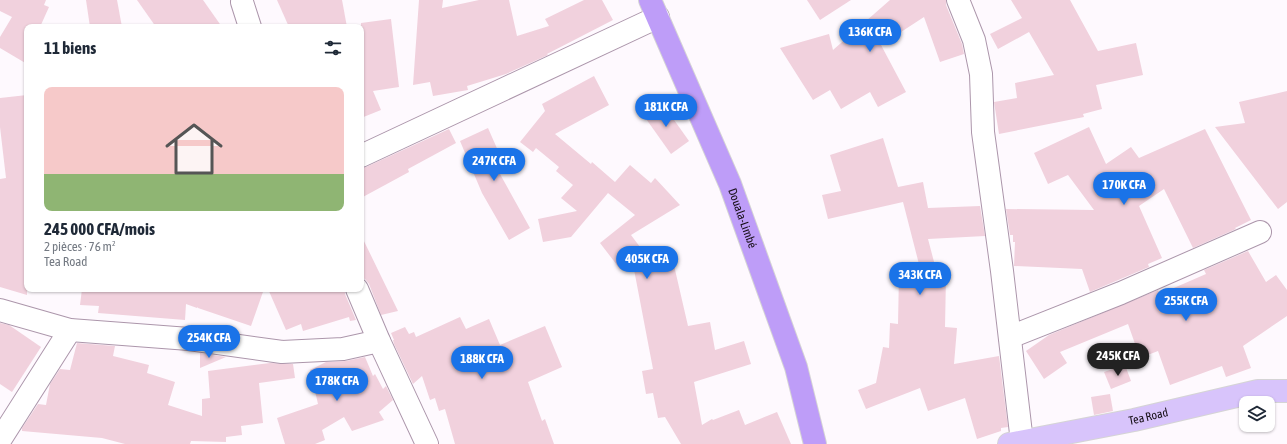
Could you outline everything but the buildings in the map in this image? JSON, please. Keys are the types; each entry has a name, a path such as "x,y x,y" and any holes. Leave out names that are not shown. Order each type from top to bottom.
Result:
{"highway":[{"name":"Douala-Limbé","path":"654,8 733,191 796,366 815,444"}],"main road":[{"name":"Tea Road","path":"1016,443 1134,420 1258,390 1287,391"}],"street":[{"path":"958,0 974,40 981,74 983,132 1010,337 1016,443"},
{"path":"242,2 249,24"},
{"path":"364,154 654,8"},
{"path":"1010,337 1121,293 1260,232"},
{"path":"358,292 379,342 427,444"},
{"path":"0,310 70,330 189,339 282,352 343,350 379,342"},
{"path":"0,440 70,330"}]}
